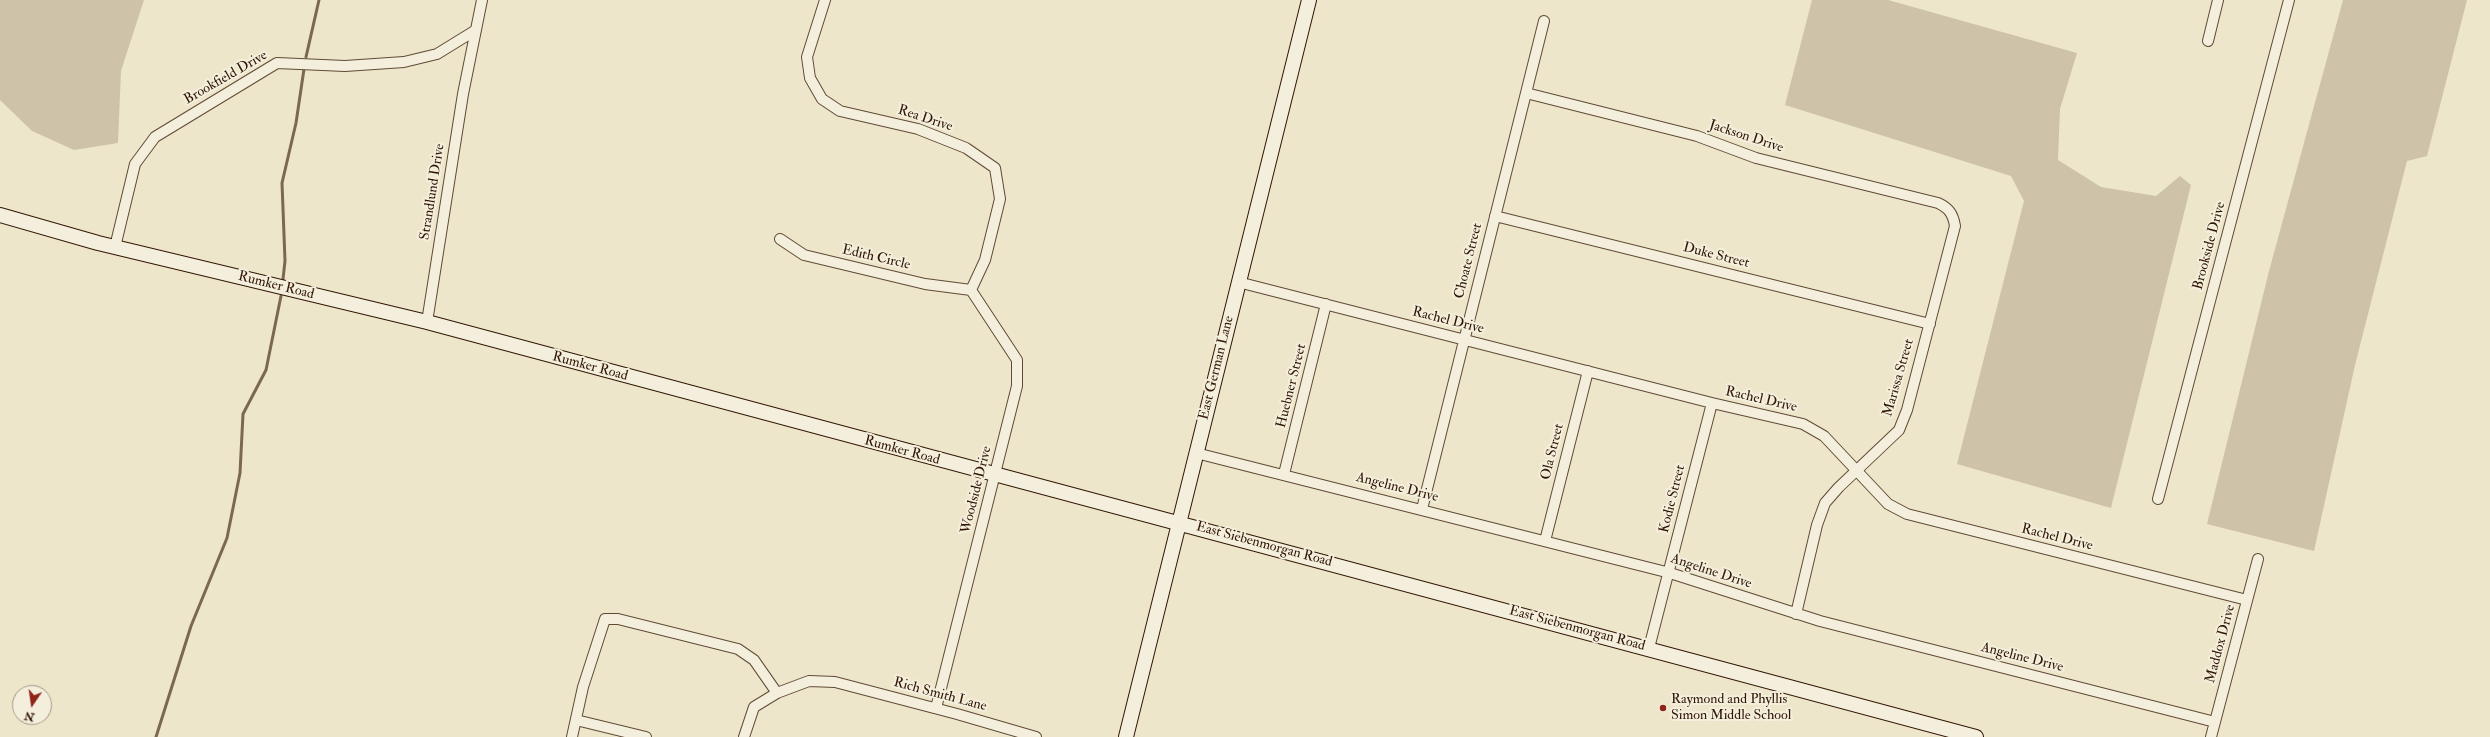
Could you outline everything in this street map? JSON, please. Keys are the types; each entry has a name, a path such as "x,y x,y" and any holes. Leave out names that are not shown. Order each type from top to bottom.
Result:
{"street":[{"path":"476,30 482,0"},
{"name":"Rea Drive","path":"825,0 807,57 810,78 822,99 840,111 918,129 966,148 995,168 1000,199 985,260 970,290"},
{"name":"East German Lane","path":"1126,737 1178,522 1309,0"},
{"path":"2208,41 2218,0"},
{"name":"Brookside Drive","path":"2158,499 2289,0"},
{"name":"Choate Street","path":"1422,509 1544,21"},
{"name":"Strandlund Drive","path":"427,322 476,30"},
{"name":"Brookfield Drive","path":"115,247 134,164 156,137 169,128 278,63 345,66 404,62 437,54 476,30"},
{"name":"Jackson Drive","path":"1526,93 1697,136 1756,158 1938,203 1946,206 1953,216"},
{"name":"Rumker Road","path":"0,215 115,247 427,322 995,475 1178,522"},
{"name":"Duke Street","path":"1495,216 1930,324"},
{"name":"Marissa Street","path":"1796,614 1817,525 1825,503 1839,487 1898,430 1907,410 1955,226 1953,216"},
{"name":"Edith Circle","path":"780,239 804,256 925,284 970,290"},
{"name":"Rachel Drive","path":"1238,282 1712,403 1803,424 1824,436 1888,504 1907,514 2247,600"},
{"name":"Woodside Drive","path":"936,708 1017,386 1017,360 970,290"},
{"name":"Huebner Street","path":"1284,474 1326,304"},
{"name":"Ola Street","path":"1545,540 1588,371"},
{"name":"Kodie Street","path":"1650,648 1712,403"},
{"name":"Angeline Drive","path":"1196,453 1545,540 1670,573 1796,614 2215,722"},
{"name":"East Siebenmorgan Road","path":"1178,522 1976,737"},
{"name":"Maddox Drive","path":"2211,737 2258,559"},
{"path":"572,737 586,680 605,619 618,619 738,649 754,660 777,693"},
{"name":"Rich Smith Lane","path":"744,737 754,707 777,693 809,681 835,682 936,708 1036,737"},
{"path":"576,720 646,737"}],"shaded area":[{"path":"0,0 144,0 121,71 118,143 74,150 32,131 0,100"},
{"path":"1812,0 1888,0 2077,53 2060,109 2058,160 2101,187 2156,196 2180,176 2191,185 2111,508 1957,464 2024,201 2011,176 1785,105"},
{"path":"2343,0 2467,0 2427,156 2407,161 2355,365 2314,551 2207,524 2269,271"}],"waterway":[{"path":"306,57 319,0"},
{"path":"283,279 285,261 282,183 296,123 304,69"},
{"path":"156,737 191,626 227,538 240,473 243,414 266,370 281,296"}],"place":[{"name":"Raymond and Phyllis Simon Middle School","path":"1663,708"}]}
